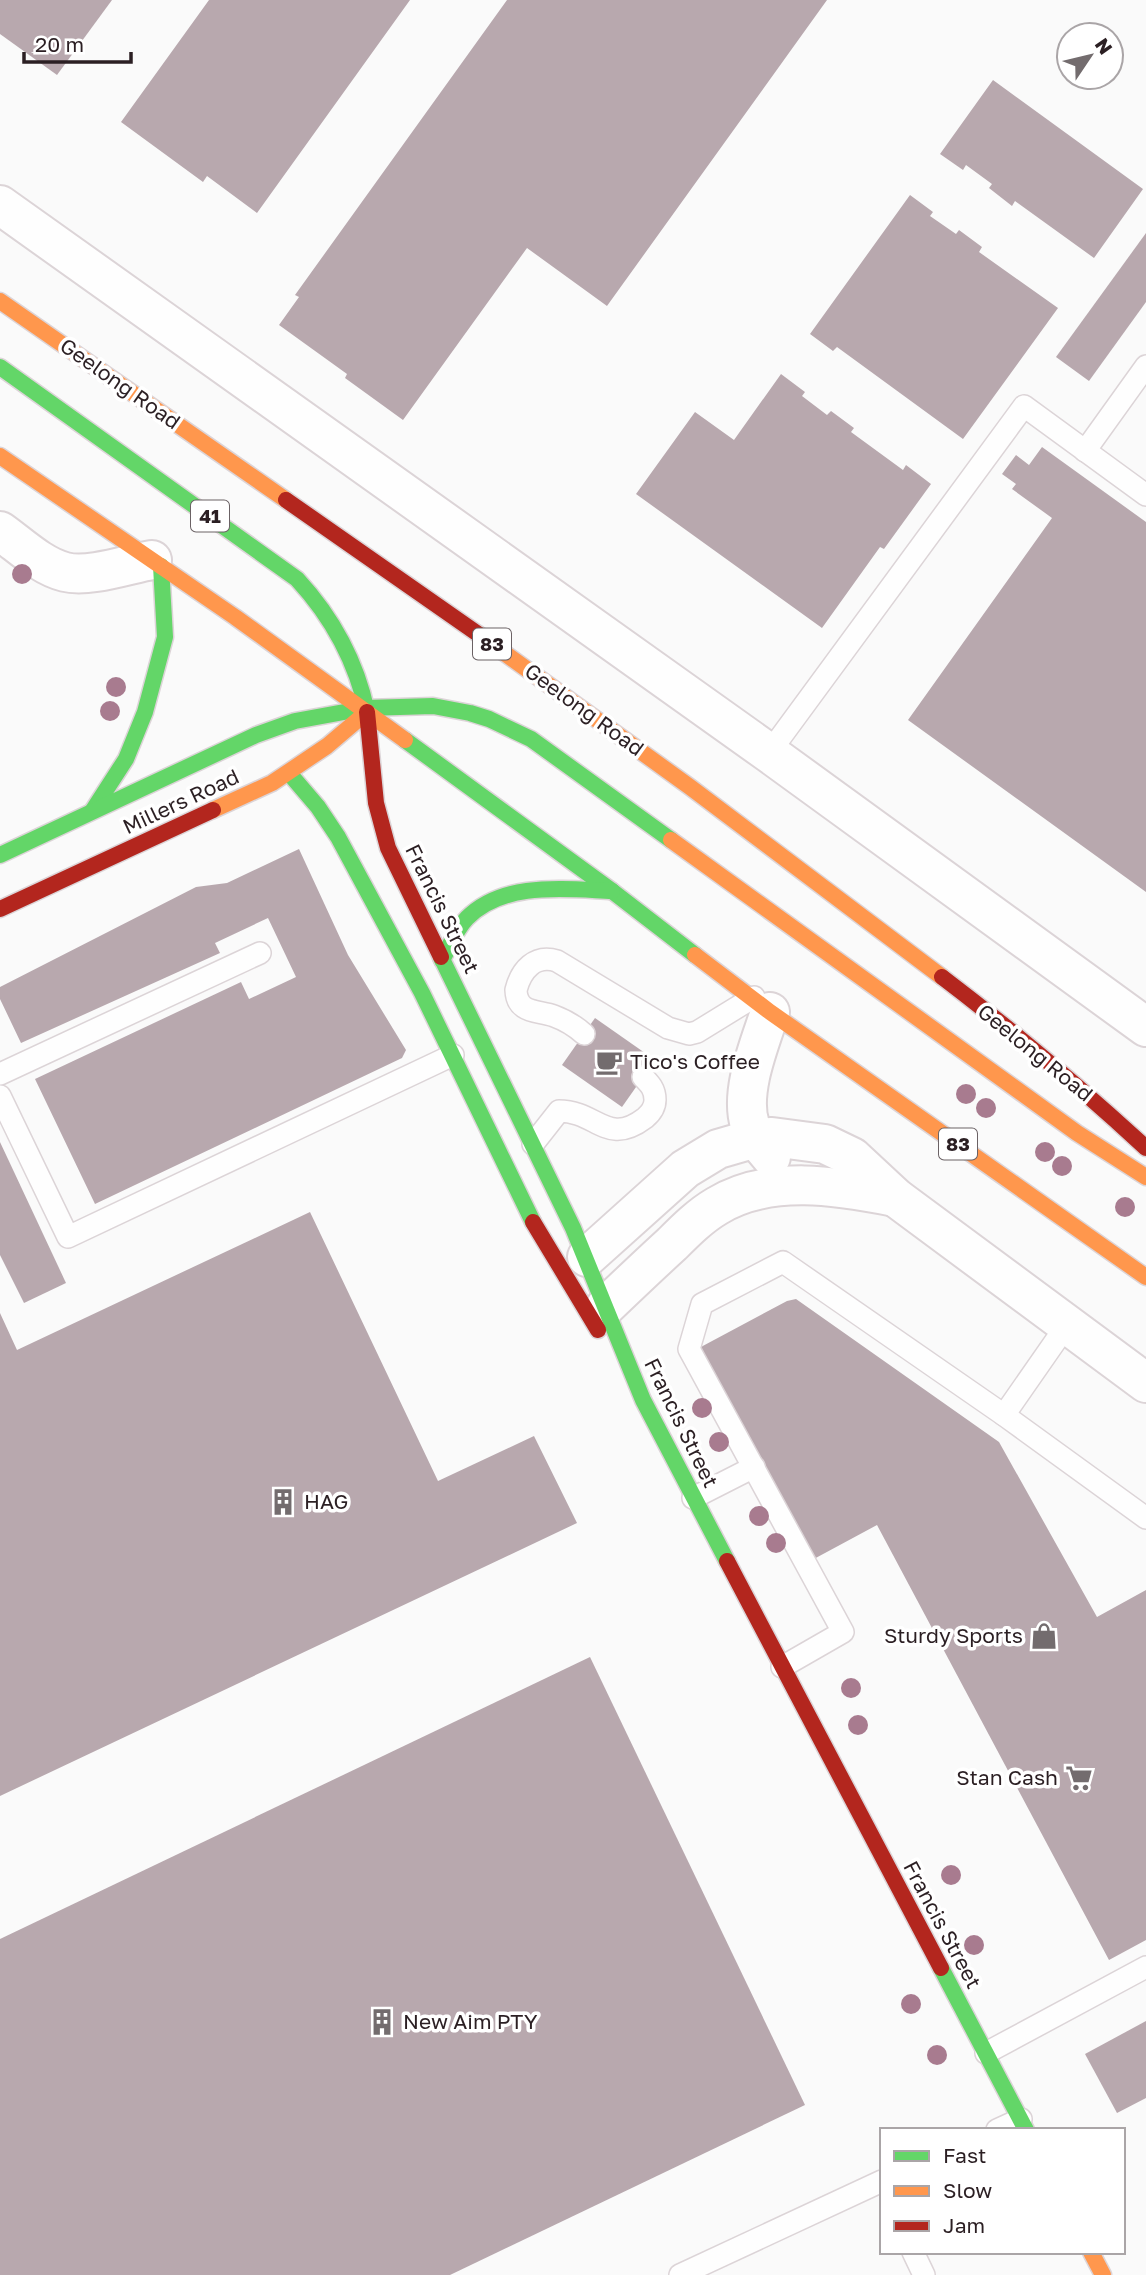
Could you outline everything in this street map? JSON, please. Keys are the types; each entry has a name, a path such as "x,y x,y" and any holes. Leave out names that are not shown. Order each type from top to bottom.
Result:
{"main road":[{"name":"Geelong Road","path":"0,301 486,640 690,787 1009,1028 1146,1148"},
{"name":"41","path":"0,368 297,579 323,608 343,638 355,668 365,710"},
{"path":"0,456 157,563 165,637 145,712 126,760 94,817"},
{"name":"83","path":"157,563 365,710 762,1004 1146,1277"},
{"path":"365,710 404,705 459,709 498,722 531,739 1077,1133 1146,1177"},
{"name":"Millers Road","path":"0,909 110,851 272,783 327,746 365,710"},
{"name":"Millers Road","path":"0,855 94,817 256,735 295,721 365,710"},
{"name":"Francis Street","path":"365,710 376,803 388,848 587,1257 590,1300 1023,2124"},
{"path":"289,773 338,837 453,1055 537,1231 590,1300 643,1400"},
{"path":"442,960 464,922 477,910 495,901 513,894 535,891 612,891"},
{"path":"453,1055 482,1040"},
{"path":"587,1257 590,1300"},
{"path":"1092,2254 1103,2275"}],"street":[{"path":"0,205 769,753 1146,1027"},
{"path":"0,531 48,565 65,572 87,573 157,563"},
{"path":"762,1004 748,1096 748,1119 756,1138 779,1165 806,1186"},
{"path":"587,1257 685,1169 718,1149 756,1138 793,1138 836,1148 864,1167 895,1197 1146,1383"},
{"path":"590,1300 718,1205 755,1190 806,1186 853,1189 895,1197"}],"lane":[{"path":"1085,451 1146,366"},
{"path":"769,753 1024,406 1146,495"},
{"path":"0,1074 261,953"},
{"path":"584,1034 556,1017 521,1006 516,990 526,968 542,959 557,961 668,1028 684,1033 692,1034 762,1004"},
{"path":"0,1096 68,1237 453,1055"},
{"path":"533,1144 559,1111 580,1114 612,1130 623,1130 636,1124 649,1114 654,1106 653,1089 643,1076"},
{"path":"782,1667 844,1632 690,1349 702,1304 783,1262 1004,1415 1146,1518"},
{"path":"1004,1415 1066,1326"},
{"path":"693,1498 754,1467"},
{"path":"986,2053 1146,1967"},
{"path":"1006,2128 1023,2124"},
{"path":"680,2275 880,2184"},
{"path":"914,2254 924,2275"}],"building":[{"path":"0,0 112,0 57,75 0,34"},
{"path":"209,0 410,0 257,213 207,176 203,182 121,122"},
{"path":"507,0 827,0 607,306 527,248 403,420 345,378 347,374 279,325 299,297 295,295"},
{"path":"993,80 1143,189 1094,258 1015,201 1012,206 989,188 992,184 966,165 963,170 940,154"},
{"path":"910,195 933,212 930,216 956,234 959,230 982,247 979,252 1058,308 963,439 837,347 833,351 810,334"},
{"path":"1146,233 1146,302 1089,381 1056,357"},
{"path":"781,374 805,392 802,396 827,415 831,411 854,428 851,432 903,470 906,465 931,484 884,549 880,547 822,628 636,494 695,412 734,440"},
{"path":"1042,447 1146,522 1146,892 908,720 1052,518 1012,489 1016,484 1002,474 1016,455 1029,465"},
{"path":"299,849 348,955 406,1050 402,1058 95,1204 35,1079 241,982 249,999 296,977 268,918 215,943 220,953 21,1043 0,999 0,987 196,887 227,883"},
{"name":"Tico's Coffee","path":"595,1018 655,1060 622,1107 562,1065"},
{"path":"0,1142 66,1283 24,1303 0,1255"},
{"name":"HAG","path":"310,1212 438,1481 534,1436 577,1523 0,1796 0,1313 17,1350"},
{"name":"Stan Cash","path":"796,1299 999,1442 1097,1617 1146,1590 1146,1940 1109,1960 877,1525 812,1560 699,1348 787,1301"},
{"name":"New Aim PTY","path":"590,1657 805,2105 450,2275 0,2275 0,1939"},
{"path":"1146,2021 1146,2098 1117,2113 1085,2054"}],"traffic: fast":[{"path":"0,367 297,579 322,609 350,657 367,712"},
{"path":"93,810 126,759 145,712 165,637 161,566"},
{"path":"366,708 433,706 489,719 531,739 671,840"},
{"path":"0,855 256,735 295,721 366,708"},
{"path":"405,740 695,955"},
{"path":"289,773 318,807 338,837 422,993 533,1222"},
{"path":"442,960 463,922 482,906 499,898 535,890 612,891"},
{"path":"441,957 573,1228 643,1400 727,1561"},
{"path":"941,1968 1025,2128"}],"traffic: slow":[{"path":"0,301 286,500"},
{"path":"0,456 235,617 405,740"},
{"path":"478,634 690,787 942,977"},
{"path":"213,810 272,783 327,746 367,712"},
{"path":"671,840 1077,1133 1146,1177"},
{"path":"695,955 770,1012 1146,1277"},
{"path":"1092,2254 1103,2275"}],"traffic: jam":[{"path":"286,500 478,634"},
{"path":"367,712 376,803 388,848 441,957"},
{"path":"0,909 213,810"},
{"path":"942,977 1046,1060 1146,1148"},
{"path":"533,1222 598,1330"},
{"path":"727,1561 941,1968"}],"place":[{"name":"Tico's Coffee","path":"609,1062"},
{"name":"HAG","path":"283,1502"},
{"name":"Sturdy Sports","path":"1044,1636"},
{"name":"Stan Cash","path":"1079,1778"},
{"name":"New Aim PTY","path":"382,2022"}]}
